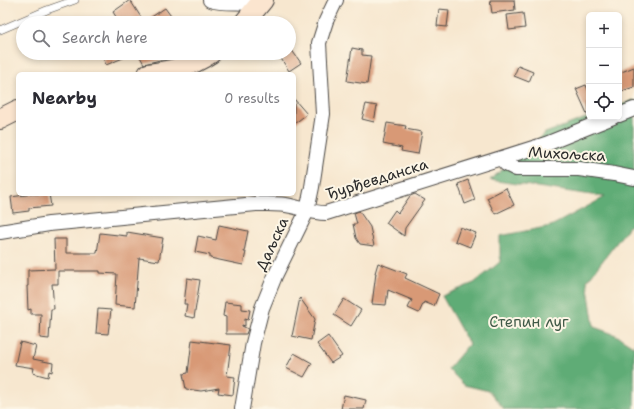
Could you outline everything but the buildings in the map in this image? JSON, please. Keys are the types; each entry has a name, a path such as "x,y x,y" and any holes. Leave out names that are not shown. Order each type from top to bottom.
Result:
{"street":[{"path":"210,0 220,2 261,2"},
{"name":"Даљска","path":"242,409 262,308 275,276 307,211 323,114 319,43 326,20 336,0"},
{"path":"250,16 261,2"},
{"path":"161,72 183,68 199,60"},
{"path":"622,114 634,109"},
{"path":"0,119 16,111"},
{"name":"Ђурђевданска","path":"0,232 49,224 256,204 291,206 314,213 326,212 546,144 606,120"},
{"name":"Михољска","path":"501,158 506,164 516,169 579,169 634,178"}],"lane":[{"path":"33,16 75,0"},
{"path":"0,30 16,23"}],"green space":[{"name":"Степин луг","path":"634,100 634,220 587,281 594,327 616,335 633,346 634,344 634,409 504,409 489,391 464,385 448,369 469,344 442,296 474,283 500,262 500,236 551,226 605,197 490,180 545,133 586,118 586,120 622,120 622,105"}]}
